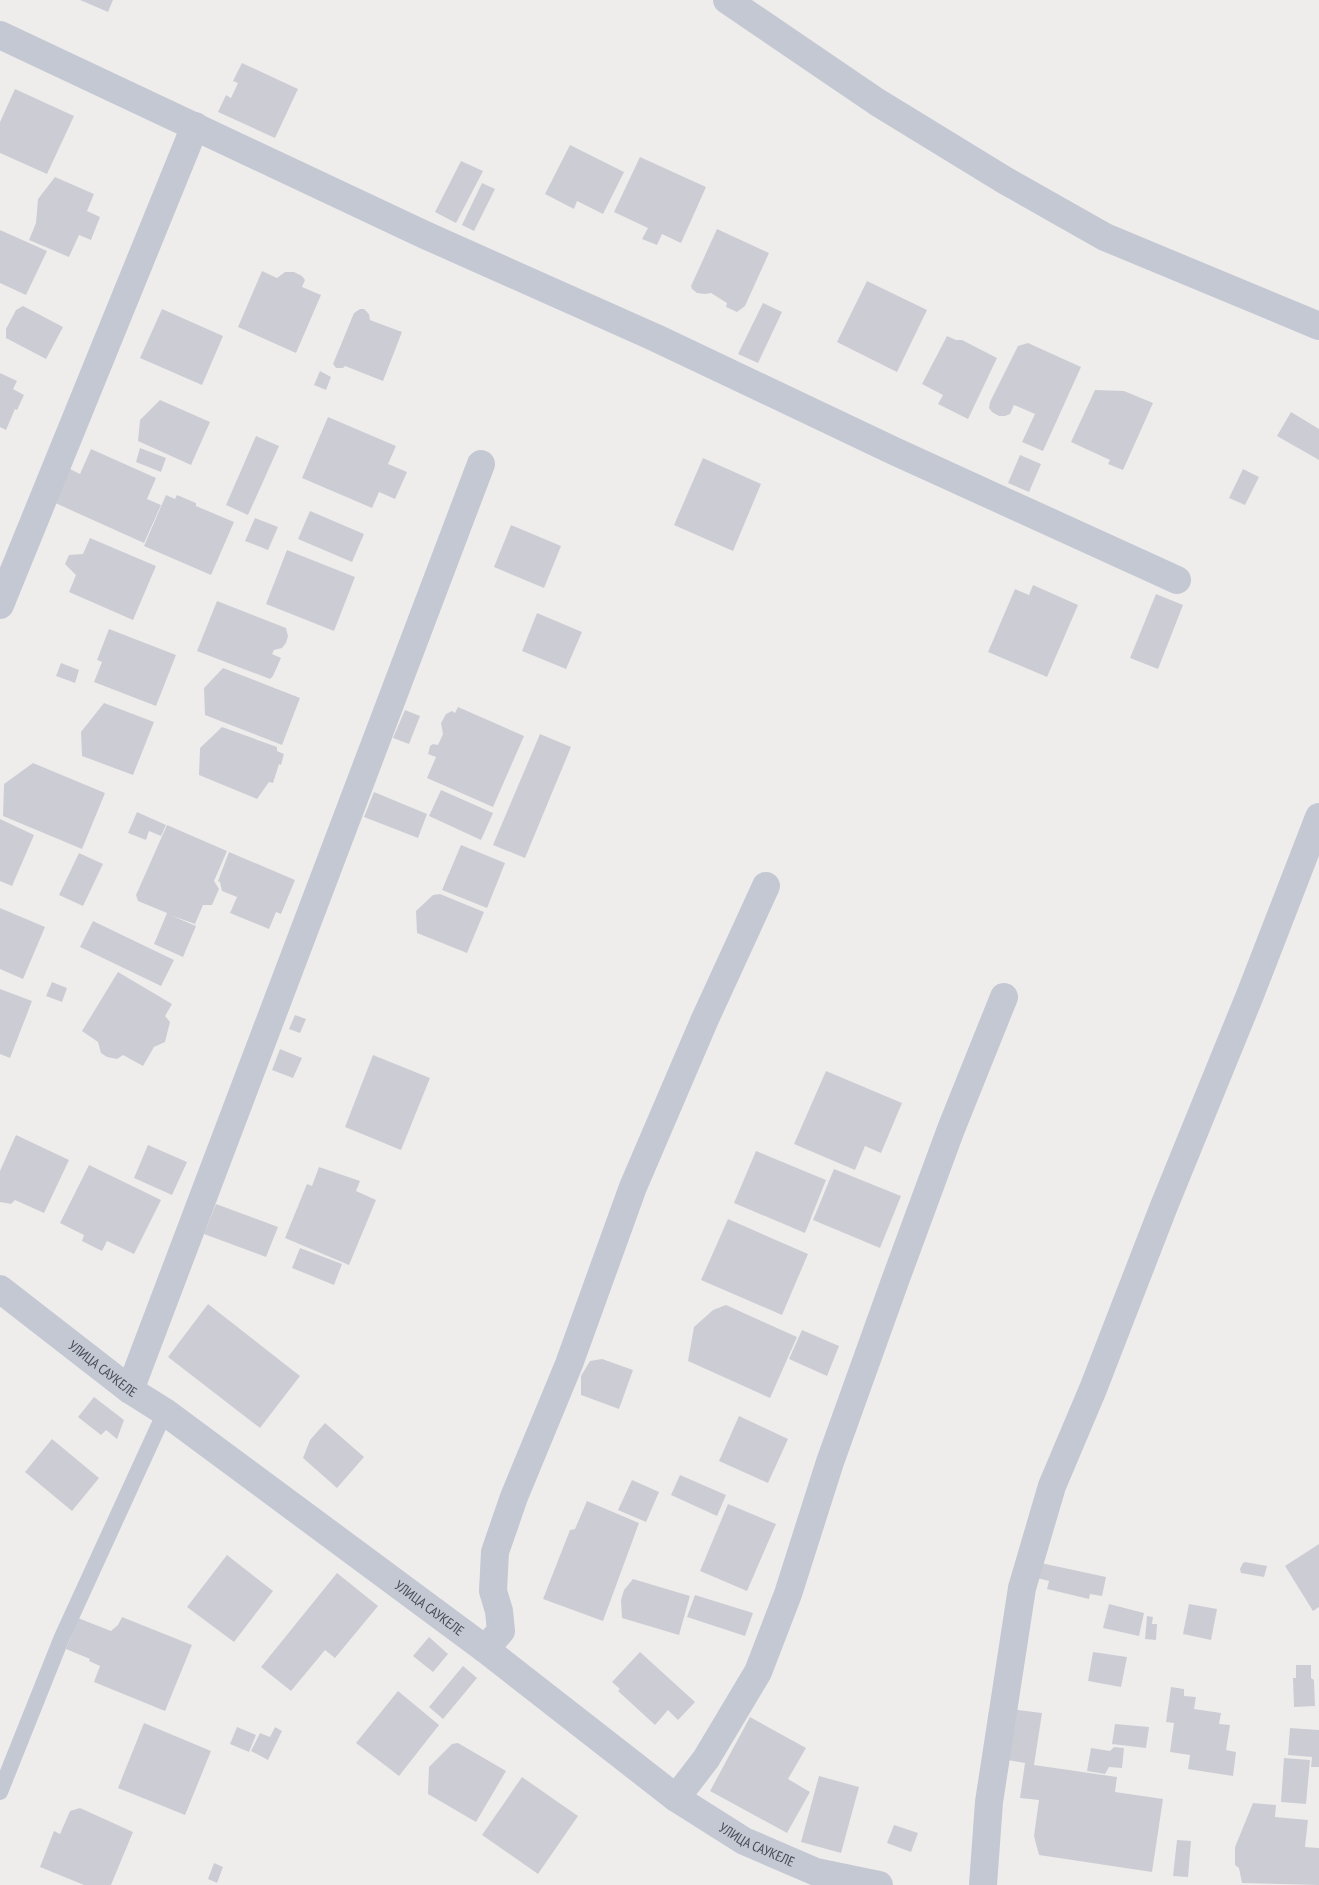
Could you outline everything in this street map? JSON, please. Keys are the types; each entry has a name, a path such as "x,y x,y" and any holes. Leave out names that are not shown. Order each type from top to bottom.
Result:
{"street":[{"path":"727,0 877,102 1006,181 1105,237 1319,326"},
{"path":"0,35 424,235 656,338 894,451 1177,580"},
{"path":"0,605 195,126"},
{"path":"130,1390 481,464"},
{"path":"983,1885 989,1802 1022,1588 1052,1486 1093,1389 1319,817"},
{"path":"485,1649 501,1631 494,1591 495,1552 514,1497 569,1364 633,1188 705,1019 766,886"},
{"path":"676,1798 706,1759 758,1672 788,1594 830,1462 895,1281 951,1128 1004,997"},
{"name":"УЛИЦА САУКЕЛЕ","path":"0,1289 130,1390 165,1412 485,1649 676,1798 744,1841 816,1872 879,1885"}],"lane":[{"path":"0,1792 62,1637 165,1412"}],"building":[{"path":"80,0 113,0 108,12"},
{"path":"242,63 298,89 275,138 218,112 226,95 231,98 238,83 233,81"},
{"path":"15,89 74,116 47,174 0,153 0,122"},
{"path":"570,145 624,172 603,214 577,201 574,209 545,194"},
{"path":"640,157 706,187 681,243 662,234 657,245 642,239 648,228 614,212"},
{"path":"461,161 483,171 456,223 435,212"},
{"path":"55,177 94,194 87,211 100,217 91,240 79,235 69,257 29,240 36,223 38,199"},
{"path":"482,183 495,189 474,231 462,225"},
{"path":"717,229 769,253 745,306 737,312 726,307 727,303 711,293 697,293 691,286"},
{"path":"0,230 47,251 26,295 0,283"},
{"path":"262,271 277,278 285,272 294,272 305,280 302,287 321,295 296,353 238,327"},
{"path":"867,281 927,310 897,372 837,342"},
{"path":"763,303 782,312 758,363 738,354"},
{"path":"23,306 63,327 46,359 6,338 6,329 16,310"},
{"path":"162,309 223,336 202,385 140,358"},
{"path":"364,309 369,314 370,320 402,332 383,381 345,366 343,368 336,368 333,364 354,313"},
{"path":"947,336 956,340 962,340 997,358 968,419 938,404 943,395 922,384"},
{"path":"1028,343 1081,367 1043,451 1022,442 1035,414 1014,405 1010,414 999,416 989,408 990,402 1018,346"},
{"path":"320,371 331,377 326,390 314,385"},
{"path":"0,373 17,381 13,389 24,395 17,410 15,409 6,430 0,427"},
{"path":"1095,390 1124,391 1153,403 1123,470 1108,464 1110,460 1071,442"},
{"path":"160,400 210,422 191,465 138,441 140,420"},
{"path":"1291,412 1319,429 1319,460 1277,436"},
{"path":"328,417 396,446 388,464 407,472 395,499 379,492 372,508 302,478"},
{"path":"256,436 279,446 248,515 226,505"},
{"path":"140,448 166,458 161,472 136,462"},
{"path":"91,449 156,478 147,499 161,505 144,543 53,502 68,468 80,474"},
{"path":"1020,455 1041,464 1029,492 1008,483"},
{"path":"703,458 761,484 733,551 674,525"},
{"path":"1243,469 1259,477 1245,505 1229,498"},
{"path":"166,495 175,499 177,495 196,503 196,506 234,522 211,575 144,546"},
{"path":"310,511 364,534 352,562 298,539"},
{"path":"255,518 278,527 268,550 245,541"},
{"path":"511,525 561,546 544,588 494,567"},
{"path":"90,538 156,566 133,620 69,592 76,575 65,564 69,555 83,554"},
{"path":"287,550 355,577 334,631 266,604"},
{"path":"1033,585 1078,605 1047,677 988,652 1015,589 1029,595"},
{"path":"1156,594 1183,605 1158,669 1130,658"},
{"path":"217,601 286,628 288,636 286,643 282,648 274,650 272,654 281,658 270,679 197,651"},
{"path":"537,613 582,632 566,669 522,651"},
{"path":"109,629 176,655 156,706 94,682 102,662 97,660"},
{"path":"61,663 79,670 75,683 56,676"},
{"path":"223,668 300,698 282,745 205,715 204,688"},
{"path":"104,703 154,722 133,775 82,756 81,732"},
{"path":"458,707 524,736 493,807 427,778 436,757 428,754 430,746 433,744 438,745 443,734 441,723 446,714 452,711 455,713"},
{"path":"405,710 420,716 409,744 393,738"},
{"path":"222,727 277,747 277,751 284,754 273,783 269,782 257,799 199,775 200,748"},
{"path":"540,734 571,747 525,858 493,845"},
{"path":"33,763 105,793 82,849 3,816 4,784"},
{"path":"441,790 493,813 481,840 429,816"},
{"path":"374,792 427,814 418,838 364,817"},
{"path":"137,812 166,825 161,836 149,831 146,840 128,833"},
{"path":"0,819 34,835 12,886 0,881"},
{"path":"167,825 227,851 214,881 219,889 212,905 203,905 195,924 170,915 196,926 183,957 154,944 167,913 138,901 136,895"},
{"path":"461,845 505,863 487,908 442,890"},
{"path":"229,852 295,880 281,914 276,912 269,929 230,913 237,897 222,891 218,881"},
{"path":"79,853 103,864 83,906 59,895"},
{"path":"440,894 484,912 467,953 417,933 416,911 433,895"},
{"path":"0,908 45,927 23,979 0,969"},
{"path":"93,921 174,960 161,986 80,947"},
{"path":"118,972 172,1004 165,1016 170,1022 165,1042 154,1047 143,1066 123,1055 117,1059 107,1057 101,1053 98,1042 82,1031"},
{"path":"52,982 67,988 62,1002 46,996"},
{"path":"0,989 32,1001 10,1058 0,1054"},
{"path":"295,1015 306,1019 300,1033 289,1029"},
{"path":"280,1049 302,1058 293,1078 272,1070"},
{"path":"373,1055 430,1078 401,1150 345,1127"},
{"path":"826,1071 902,1103 881,1153 865,1146 855,1170 794,1144"},
{"path":"16,1135 69,1160 44,1213 15,1200 11,1204 0,1202 0,1171"},
{"path":"148,1145 187,1162 172,1195 134,1178"},
{"path":"756,1151 826,1180 805,1233 734,1203"},
{"path":"89,1165 161,1200 134,1254 107,1241 102,1251 82,1241 84,1235 60,1223"},
{"path":"319,1167 360,1181 356,1191 376,1200 349,1265 285,1238 307,1184 312,1186"},
{"path":"834,1169 901,1196 880,1248 813,1220"},
{"path":"216,1204 278,1227 266,1257 204,1234"},
{"path":"728,1219 808,1254 782,1315 701,1280"},
{"path":"300,1248 342,1264 334,1285 292,1268"},
{"path":"208,1304 300,1376 260,1428 168,1357"},
{"path":"726,1305 797,1337 770,1398 688,1361 694,1327 713,1310"},
{"path":"802,1330 839,1346 827,1376 789,1359"},
{"path":"602,1359 633,1370 619,1409 581,1395 581,1376 590,1361"},
{"path":"94,1397 124,1420 117,1439 106,1430 101,1435 78,1417"},
{"path":"739,1416 788,1439 768,1483 719,1461"},
{"path":"325,1423 364,1457 337,1488 303,1458 310,1440"},
{"path":"52,1439 99,1478 72,1511 25,1472"},
{"path":"680,1475 726,1495 717,1516 671,1495"},
{"path":"632,1480 659,1492 646,1522 618,1510"},
{"path":"587,1501 639,1523 603,1621 543,1599 570,1530 575,1529"},
{"path":"728,1504 776,1524 747,1591 700,1571"},
{"path":"1319,1544 1319,1607 1313,1611 1285,1566"},
{"path":"227,1555 273,1591 234,1642 187,1607"},
{"path":"1245,1562 1267,1566 1264,1577 1241,1573 1240,1569"},
{"path":"1041,1563 1106,1577 1102,1596 1090,1594 1089,1599 1047,1589 1049,1581 1037,1578"},
{"path":"337,1573 378,1606 335,1658 325,1650 291,1691 261,1667"},
{"path":"633,1579 690,1596 679,1635 622,1618 621,1600 624,1590"},
{"path":"695,1595 753,1613 745,1636 687,1617"},
{"path":"1109,1604 1144,1613 1139,1636 1103,1628"},
{"path":"1189,1604 1217,1609 1211,1640 1183,1634"},
{"path":"1147,1616 1153,1617 1152,1624 1157,1624 1156,1640 1145,1639"},
{"path":"122,1617 192,1645 165,1711 94,1682 100,1666 89,1661 90,1659 66,1649 78,1618 111,1631 118,1625"},
{"path":"429,1637 448,1654 433,1672 413,1656"},
{"path":"640,1652 695,1702 678,1720 668,1710 655,1725 618,1691 620,1689 612,1682"},
{"path":"1093,1652 1127,1657 1121,1687 1088,1681"},
{"path":"1296,1665 1311,1665 1311,1678 1314,1680 1315,1706 1294,1707 1293,1678 1296,1678"},
{"path":"463,1666 477,1678 443,1719 429,1707"},
{"path":"1171,1687 1184,1689 1184,1696 1196,1697 1194,1709 1221,1713 1219,1724 1230,1725 1226,1750 1236,1752 1233,1776 1188,1769 1190,1755 1170,1752 1174,1723 1166,1722"},
{"path":"398,1691 439,1725 399,1776 356,1743"},
{"path":"1010,1709 1042,1713 1034,1765 1117,1777 1115,1792 1163,1799 1152,1872 1039,1855 1034,1836 1039,1800 1020,1798 1025,1763 1002,1759"},
{"path":"750,1717 806,1748 788,1779 810,1792 787,1833 710,1791"},
{"path":"144,1723 211,1751 185,1815 118,1788"},
{"path":"1115,1724 1149,1727 1146,1748 1112,1744"},
{"path":"237,1727 256,1735 249,1752 230,1744"},
{"path":"275,1727 282,1731 268,1760 251,1751 260,1733 270,1737"},
{"path":"1290,1728 1319,1730 1319,1767 1311,1767 1312,1757 1288,1755"},
{"path":"458,1743 506,1771 476,1822 428,1794 429,1767 452,1744"},
{"path":"1114,1747 1124,1748 1122,1768 1109,1767 1105,1774 1087,1771 1091,1748 1110,1751"},
{"path":"1284,1758 1310,1760 1306,1804 1281,1802"},
{"path":"819,1776 859,1787 841,1853 801,1842"},
{"path":"522,1777 578,1816 538,1874 482,1835"},
{"path":"1253,1803 1276,1805 1275,1817 1308,1820 1305,1847 1319,1848 1319,1885 1242,1883 1239,1868 1235,1865 1235,1847"},
{"path":"80,1808 133,1832 111,1885 84,1885 40,1867 54,1831 60,1834 70,1811"},
{"path":"894,1825 918,1833 911,1852 887,1843"},
{"path":"1177,1840 1191,1841 1188,1877 1173,1876"},
{"path":"214,1863 223,1867 217,1883 208,1879"}]}
